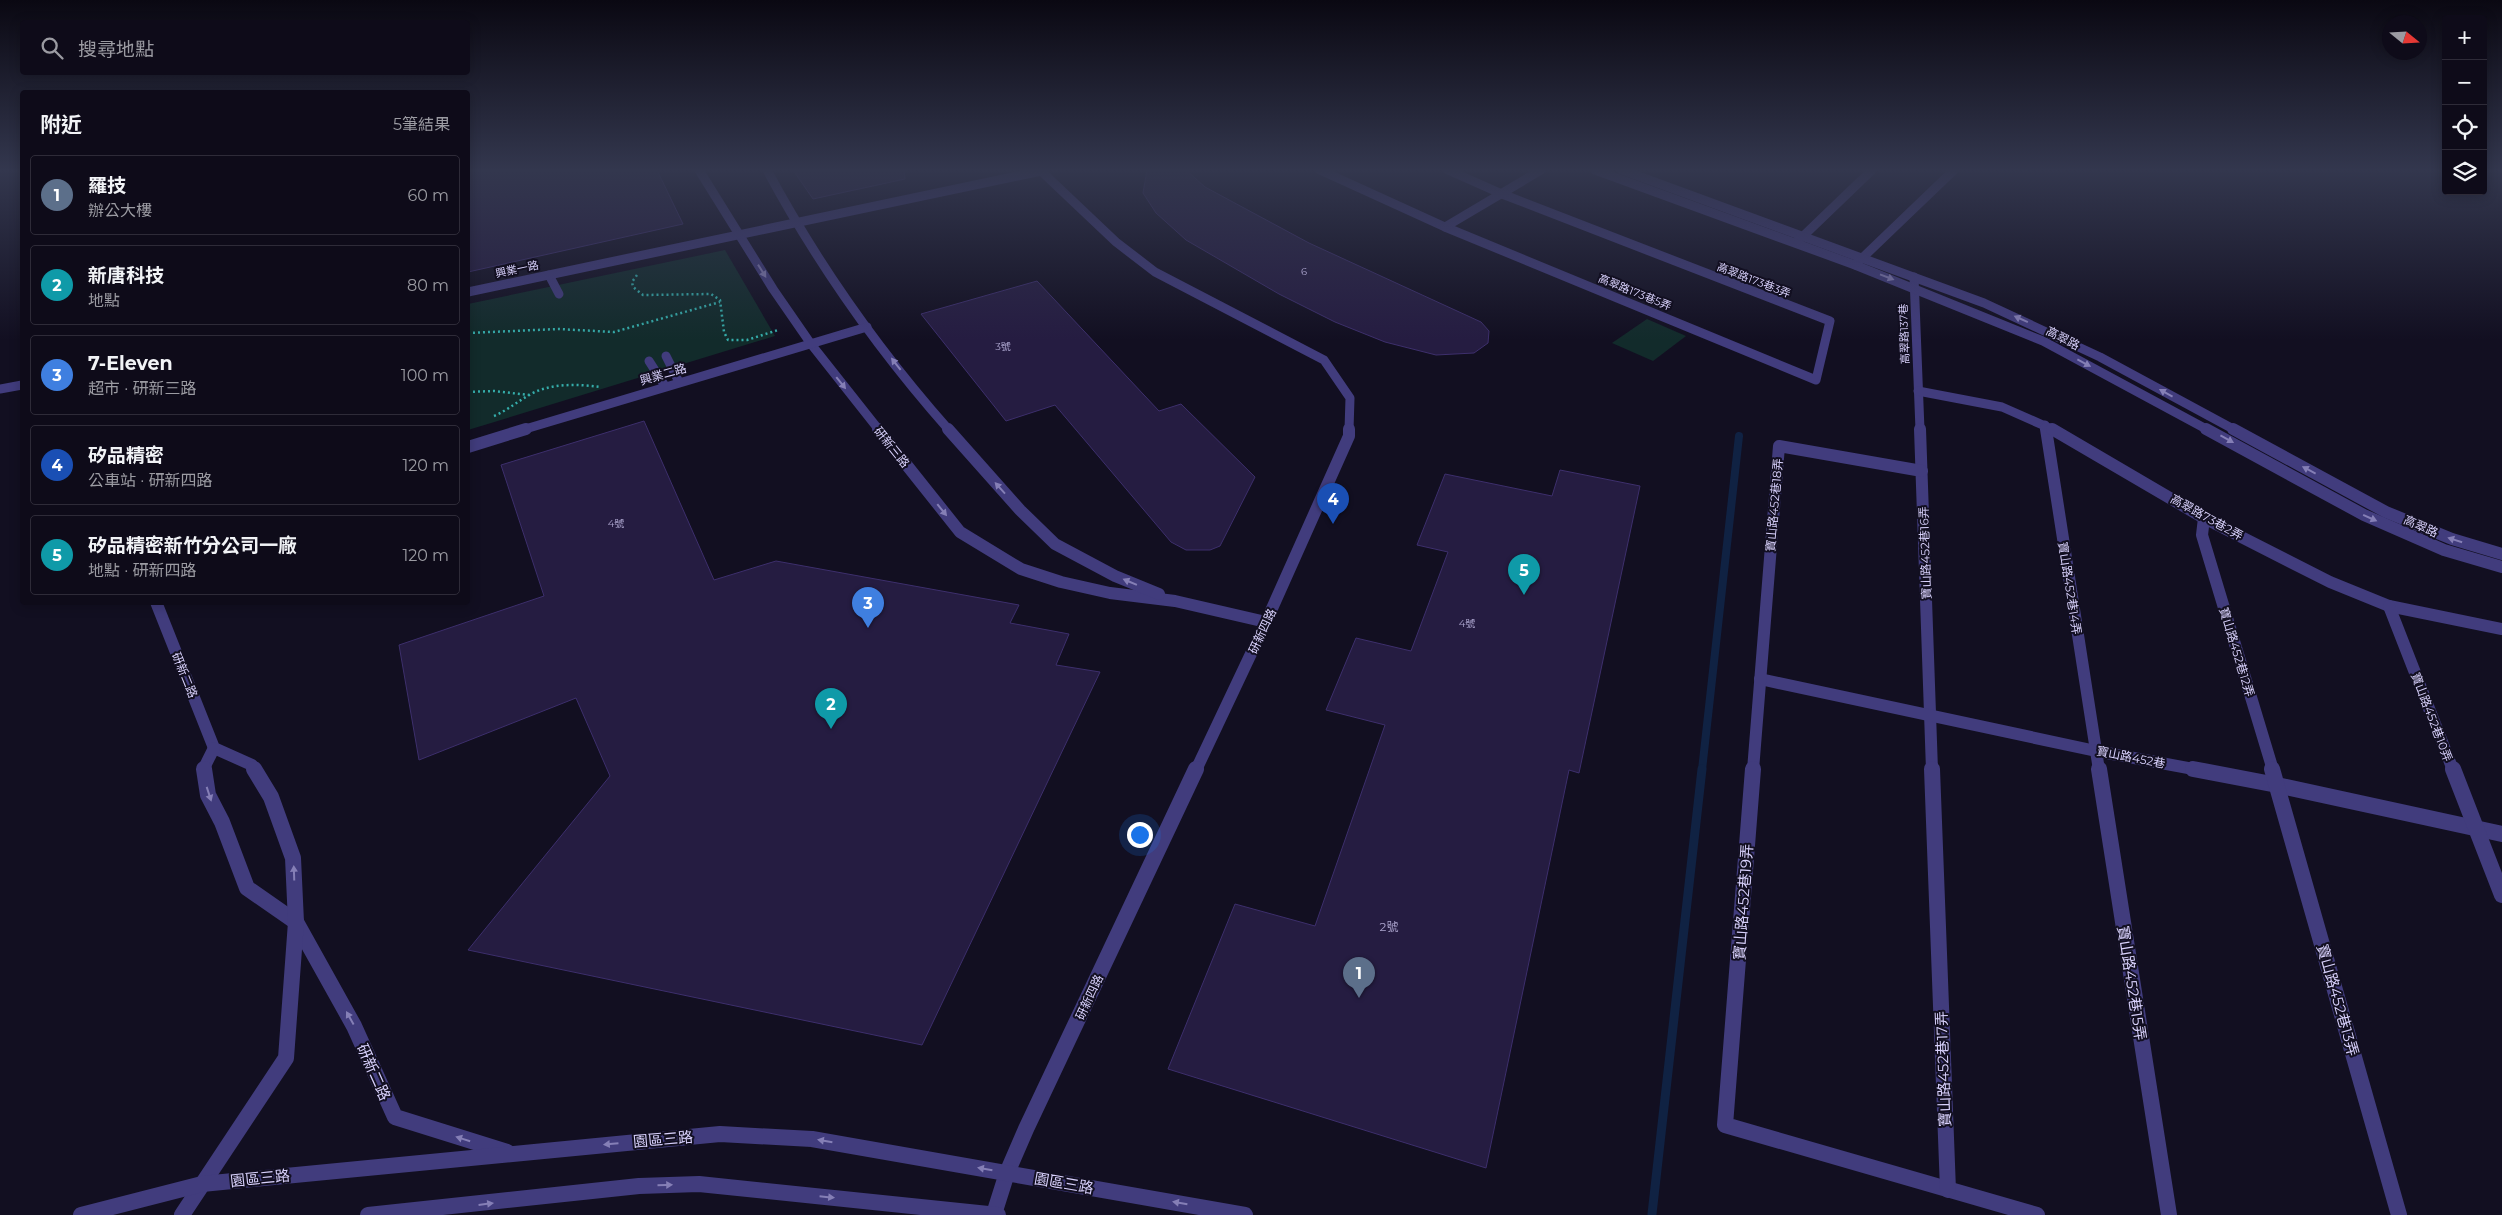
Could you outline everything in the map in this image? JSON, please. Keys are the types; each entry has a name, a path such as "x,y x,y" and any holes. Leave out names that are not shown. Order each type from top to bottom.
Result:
{"street":[{"name":"研新三路","path":"734,227 811,344 960,532 1021,569 1053,580 1110,592 1175,601 1266,622"},
{"name":"興業一路","path":"470,292 783,227"},
{"name":"研新三路","path":"798,227 867,327 934,413 1020,510 1055,544 1115,576 1175,601"},
{"name":"研新四路","path":"996,1215 1007,1173 1266,622 1349,436 1350,398 1324,360 1155,272 1116,242 1100,227"},
{"name":"高翠路173巷5弄","path":"1445,227 1816,380"},
{"name":"高翠路173巷3弄","path":"1586,227 1830,321 1816,380"},
{"name":"高翠路","path":"1763,227 1800,239"},
{"name":"高翠路","path":"1768,227 1915,282 1984,303 2100,357 2386,512 2452,539 2502,554"},
{"path":"1800,239 1813,227"},
{"path":"1859,261 1895,227"},
{"path":"549,275 559,294"},
{"name":"高翠路","path":"1915,282 2043,341 2364,515 2444,550 2502,567"},
{"name":"高翠路137巷","path":"1915,282 1918,391"},
{"name":"興業二路","path":"470,446 665,386 867,327"},
{"path":"666,356 679,382"},
{"path":"649,361 665,386"},
{"path":"0,389 20,385"},
{"name":"高翠路73巷2弄","path":"1918,391 2002,407 2045,425 2204,518 2330,582 2389,606 2502,629"},
{"name":"寶山路452巷16弄","path":"1918,391 1930,716"},
{"name":"寶山路452巷14弄","path":"2045,425 2096,751"},
{"name":"寶山路452巷18弄","path":"1760,679 1779,446 1922,472"},
{"name":"寶山路452巷12弄","path":"2204,518 2202,535 2277,785"},
{"name":"研新二路","path":"157,605 214,748 252,765 271,797 293,858 296,922 286,1058 182,1215"},
{"name":"寶山路452巷10弄","path":"2389,606 2502,895"},
{"name":"寶山路452巷","path":"1760,679 2096,751 2277,785 2502,834"},
{"name":"寶山路452巷19弄","path":"1760,679 1725,1125 1948,1190"},
{"name":"寶山路452巷17弄","path":"1930,716 1948,1190"},
{"name":"研新二路","path":"214,748 203,771 208,795 222,822 247,888 296,922 354,1026 394,1117 509,1153"},
{"name":"寶山路452巷15弄","path":"2096,751 2169,1215"},
{"name":"寶山路452巷13弄","path":"2277,785 2399,1215"},
{"name":"園區三路","path":"81,1215 202,1184 720,1134 812,1139 1245,1215"},
{"path":"368,1215 639,1186 699,1184 996,1215"},
{"path":"1948,1190 2036,1215"}],"path":[{"path":"643,268 632,282 632,287 643,295 711,294 720,302 724,332 728,340 734,342 748,340 778,330"},
{"path":"470,334 558,329 614,332 720,302"},
{"path":"489,418 504,413 539,391 569,385 608,388"},
{"path":"470,392 494,391 530,395"}],"green space":[{"path":"725,250 775,336 470,429 470,304"},
{"path":"1647,319 1686,336 1653,361 1612,343"}],"building":[{"path":"470,227 671,227 470,272"},
{"path":"1171,227 1279,227 1309,243 1481,322 1489,331 1488,343 1474,353 1436,355 1385,342 1335,322 1279,294 1186,240"},
{"path":"1037,281 1159,411 1181,404 1255,477 1220,546 1210,550 1186,550 1171,542 1055,405 1006,421 921,314"},
{"path":"644,421 714,580 776,561 1019,605 1010,623 1069,634 1056,665 1100,672 922,1045 468,950 610,776 576,698 419,760 399,645 544,596 501,465"},
{"path":"1560,470 1640,486 1579,773 1569,770 1486,1168 1168,1069 1235,904 1315,926 1385,725 1326,710 1356,638 1411,651 1448,552 1417,545 1445,474 1552,496"}],"waterway":[{"path":"1702,770 1739,436"},
{"path":"1652,1214 1702,769"}],"place":[{"name":"矽品精密","path":"1333,524"},
{"name":"矽品精密新竹分公司一廠","path":"1524,595"},
{"name":"7-Eleven","path":"868,628"},
{"name":"新唐科技","path":"831,729"},
{"name":"羅技","path":"1359,998"}]}
